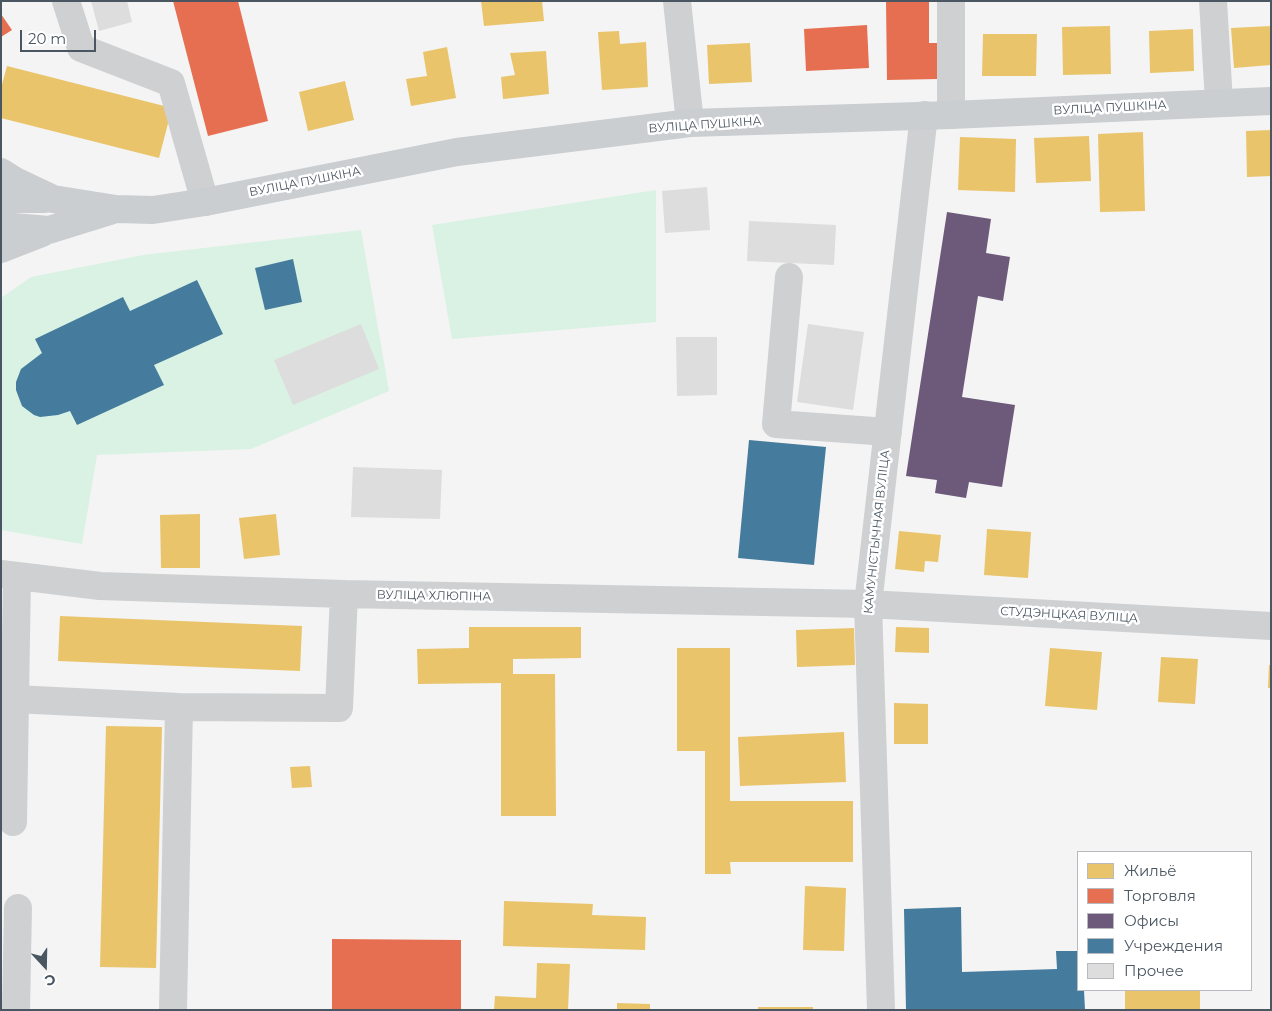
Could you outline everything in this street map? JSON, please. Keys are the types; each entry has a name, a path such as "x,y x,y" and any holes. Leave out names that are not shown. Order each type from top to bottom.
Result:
{"main road":[{"name":"ВУЛІЦА ПУШКІНА","path":"1,172 17,182 54,199 116,209 153,210 206,202 457,152 690,123 951,115 1271,101"},
{"path":"1,199 54,199"},
{"name":"ВУЛІЦА ПУШКІНА","path":"1,226 49,230 116,209"},
{"path":"1,249 49,230"}],"street":[{"path":"66,1 81,48 172,83 206,202"},
{"path":"677,1 690,123"},
{"path":"951,1 951,115"},
{"path":"1213,1 1219,102"},
{"name":"КАМУНІСТЫЧНАЯ ВУЛІЦА","path":"881,1010 868,604 924,115"},
{"path":"789,277 776,424 888,432"},
{"path":"9,575 14,699 13,822"},
{"name":"ВУЛІЦА ХЛЮПІНА","path":"9,575 100,586 344,594 868,604"},
{"path":"14,699 179,707 339,708 344,594"},
{"name":"СТУДЭНЦКАЯ ВУЛІЦА","path":"868,604 1271,626"},
{"path":"173,1010 179,707"},
{"path":"16,1010 18,908"}],"green space":[{"path":"656,190 656,322 452,339 432,225"},
{"path":"361,230 389,391 251,449 97,455 82,544 1,530 1,298 31,277 143,255"}],"building: Жильё":[{"path":"481,1 542,1 544,21 484,26"},
{"path":"1110,26 1111,74 1063,75 1062,27"},
{"path":"1271,26 1271,65 1234,68 1231,28"},
{"path":"1193,29 1194,71 1150,73 1149,31"},
{"path":"619,31 620,44 646,42 648,87 602,90 598,32"},
{"path":"983,34 1037,34 1036,76 982,76"},
{"path":"750,43 752,82 709,84 707,45"},
{"path":"447,47 456,98 411,106 406,79 427,76 423,52"},
{"path":"546,51 549,94 503,99 501,77 515,75 510,53"},
{"path":"7,66 172,108 159,158 1,118 1,88"},
{"path":"345,81 354,120 308,131 299,92"},
{"path":"1271,130 1271,176 1247,177 1246,131"},
{"path":"1143,132 1145,211 1100,212 1098,134"},
{"path":"1089,136 1091,181 1036,183 1034,138"},
{"path":"960,137 1016,139 1015,192 958,190"},
{"path":"200,514 200,568 161,568 160,515"},
{"path":"276,514 280,555 244,559 239,518"},
{"path":"987,529 1031,532 1028,578 984,575"},
{"path":"899,531 941,535 938,562 925,561 924,572 895,569"},
{"path":"60,616 302,626 300,671 58,661"},
{"path":"469,627 581,627 581,658 513,659 513,674 555,674 556,816 501,816 501,683 418,684 417,649 469,648"},
{"path":"896,627 929,628 929,653 895,652"},
{"path":"854,628 855,665 797,667 796,630"},
{"path":"677,648 730,648 730,801 853,801 853,862 730,862 731,874 705,874 705,751 677,751"},
{"path":"1050,648 1102,652 1097,710 1045,706"},
{"path":"1161,657 1198,659 1195,704 1158,702"},
{"path":"1269,665 1271,665 1271,688 1268,688"},
{"path":"894,703 928,704 928,744 894,744"},
{"path":"106,726 162,727 156,968 100,967"},
{"path":"844,732 846,782 740,786 738,737"},
{"path":"310,766 312,787 292,788 290,767"},
{"path":"805,886 846,888 844,951 803,950"},
{"path":"504,901 593,904 592,915 646,917 645,950 503,946"},
{"path":"537,963 570,964 568,1010 494,1010 495,996 536,998"},
{"path":"1125,991 1200,991 1200,1010 1125,1010"},
{"path":"617,1003 650,1004 650,1010 617,1010"},
{"path":"758,1007 813,1007 813,1010 758,1010"}],"building: Торговля":[{"path":"173,1 238,1 268,121 208,136"},
{"path":"886,1 929,1 929,43 938,43 938,79 887,80"},
{"path":"1,14 12,30 1,37"},
{"path":"867,25 869,68 806,71 804,29"},
{"path":"332,939 461,940 461,1010 332,1010"}],"building: Офисы":[{"path":"947,212 991,219 986,253 1010,257 1003,301 978,296 962,397 1015,405 1002,487 969,482 966,498 935,493 937,480 906,476"}],"building: Учреждения":[{"path":"293,259 302,302 265,310 255,268"},
{"path":"197,280 223,334 154,365 164,385 77,425 70,411 58,415 40,417 22,406 16,390 16,382 21,369 42,353 35,339 123,297 130,311"},
{"path":"749,440 826,447 814,565 738,558"},
{"path":"961,907 962,972 1057,969 1056,951 1077,951 1077,991 1084,991 1085,1010 906,1010 904,909"}],"building: Прочее":[{"path":"91,1 127,1 132,22 99,31"},
{"path":"707,187 710,230 665,233 662,191"},
{"path":"749,221 836,225 834,265 747,261"},
{"path":"361,324 379,369 293,405 274,360"},
{"path":"808,324 864,332 853,410 797,402"},
{"path":"676,337 717,337 717,395 677,396"},
{"path":"353,467 442,470 440,519 351,517"}]}
